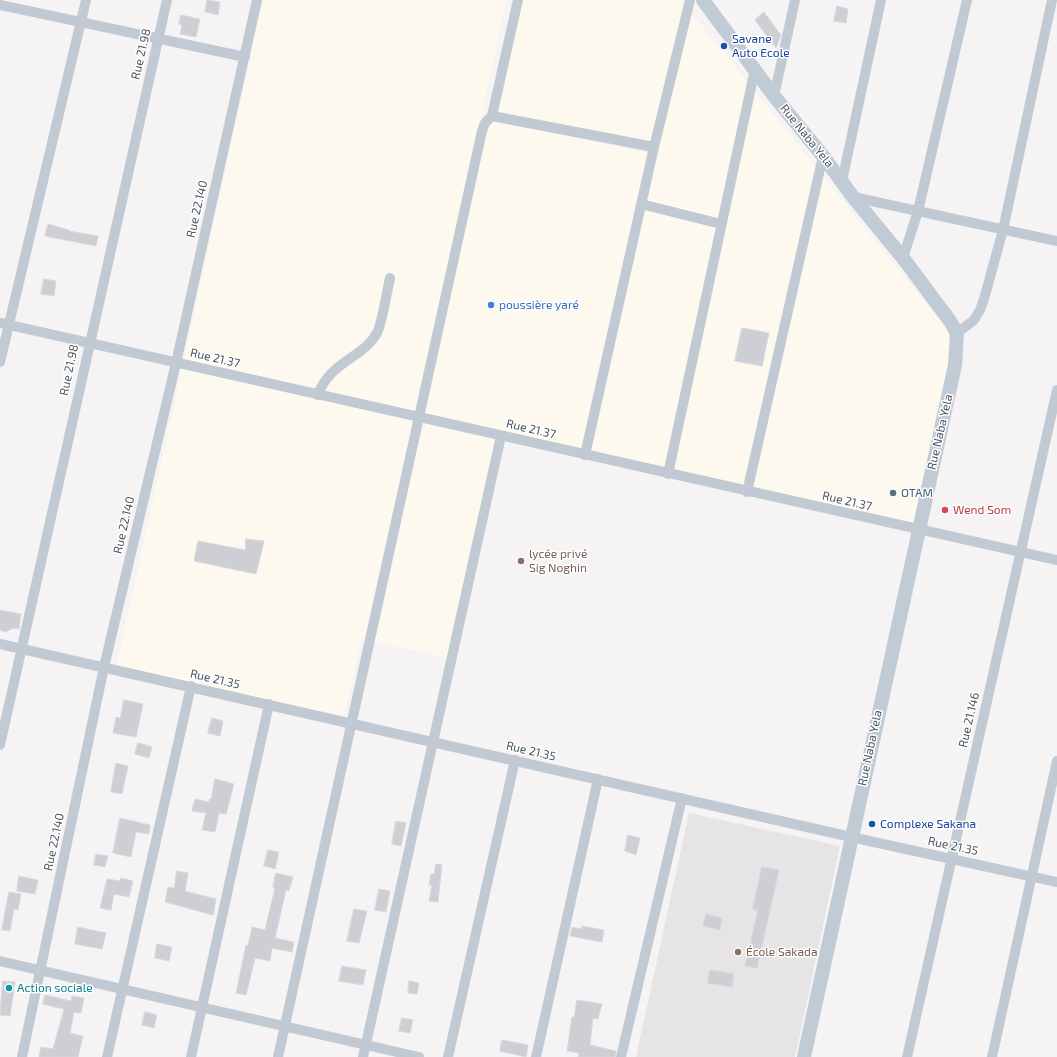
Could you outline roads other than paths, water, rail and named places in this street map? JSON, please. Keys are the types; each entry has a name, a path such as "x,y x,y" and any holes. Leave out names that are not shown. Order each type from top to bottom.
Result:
{"street":[{"path":"0,362 4,324 86,0"},
{"name":"Rue 21.98","path":"0,745 157,39 167,0"},
{"name":"Rue 22.140","path":"22,1057 104,667 176,363 257,0"},
{"path":"278,1057 354,723 418,417 482,131 485,123 492,116 518,0"},
{"path":"585,455 654,147 690,0"},
{"path":"774,96 795,0"},
{"path":"842,181 881,0"},
{"path":"904,258 918,211 966,0"},
{"path":"956,333 974,320 980,310 1003,230 1052,0"},
{"name":"Rue Naba Yela","path":"708,3 774,96 824,156 853,197 904,258 950,321 956,333 955,365 804,1057"},
{"path":"0,5 245,57"},
{"path":"668,474 755,69"},
{"path":"492,116 654,147"},
{"path":"747,492 824,156"},
{"path":"853,197 1057,241"},
{"path":"641,204 721,224"},
{"path":"318,395 322,383 335,369 366,346 378,332 390,278"},
{"name":"Rue 21.37","path":"4,324 747,492 1057,560"},
{"name":"Rue 21.146","path":"907,1057 1019,552 1057,390"},
{"path":"363,1057 501,436"},
{"name":"Rue 21.35","path":"0,644 191,686 851,837 1057,882"},
{"path":"107,1057 191,686"},
{"path":"191,1057 270,704"},
{"path":"448,1057 515,760"},
{"path":"992,1057 1057,761"},
{"path":"536,1057 598,779"},
{"path":"621,1057 682,798"},
{"path":"0,961 285,1025 419,1057"}],"place":[{"name":"Savane Auto Ecole","path":"724,46"},
{"name":"poussière yaré","path":"491,305"},
{"name":"OTAM","path":"893,493"},
{"name":"Wend Som","path":"945,510"},
{"name":"lycée privé Sig Noghin","path":"521,561"},
{"name":"Complexe Sakana","path":"872,824"},
{"name":"École Sakada","path":"738,952"},
{"name":"Action sociale","path":"9,988"}]}
